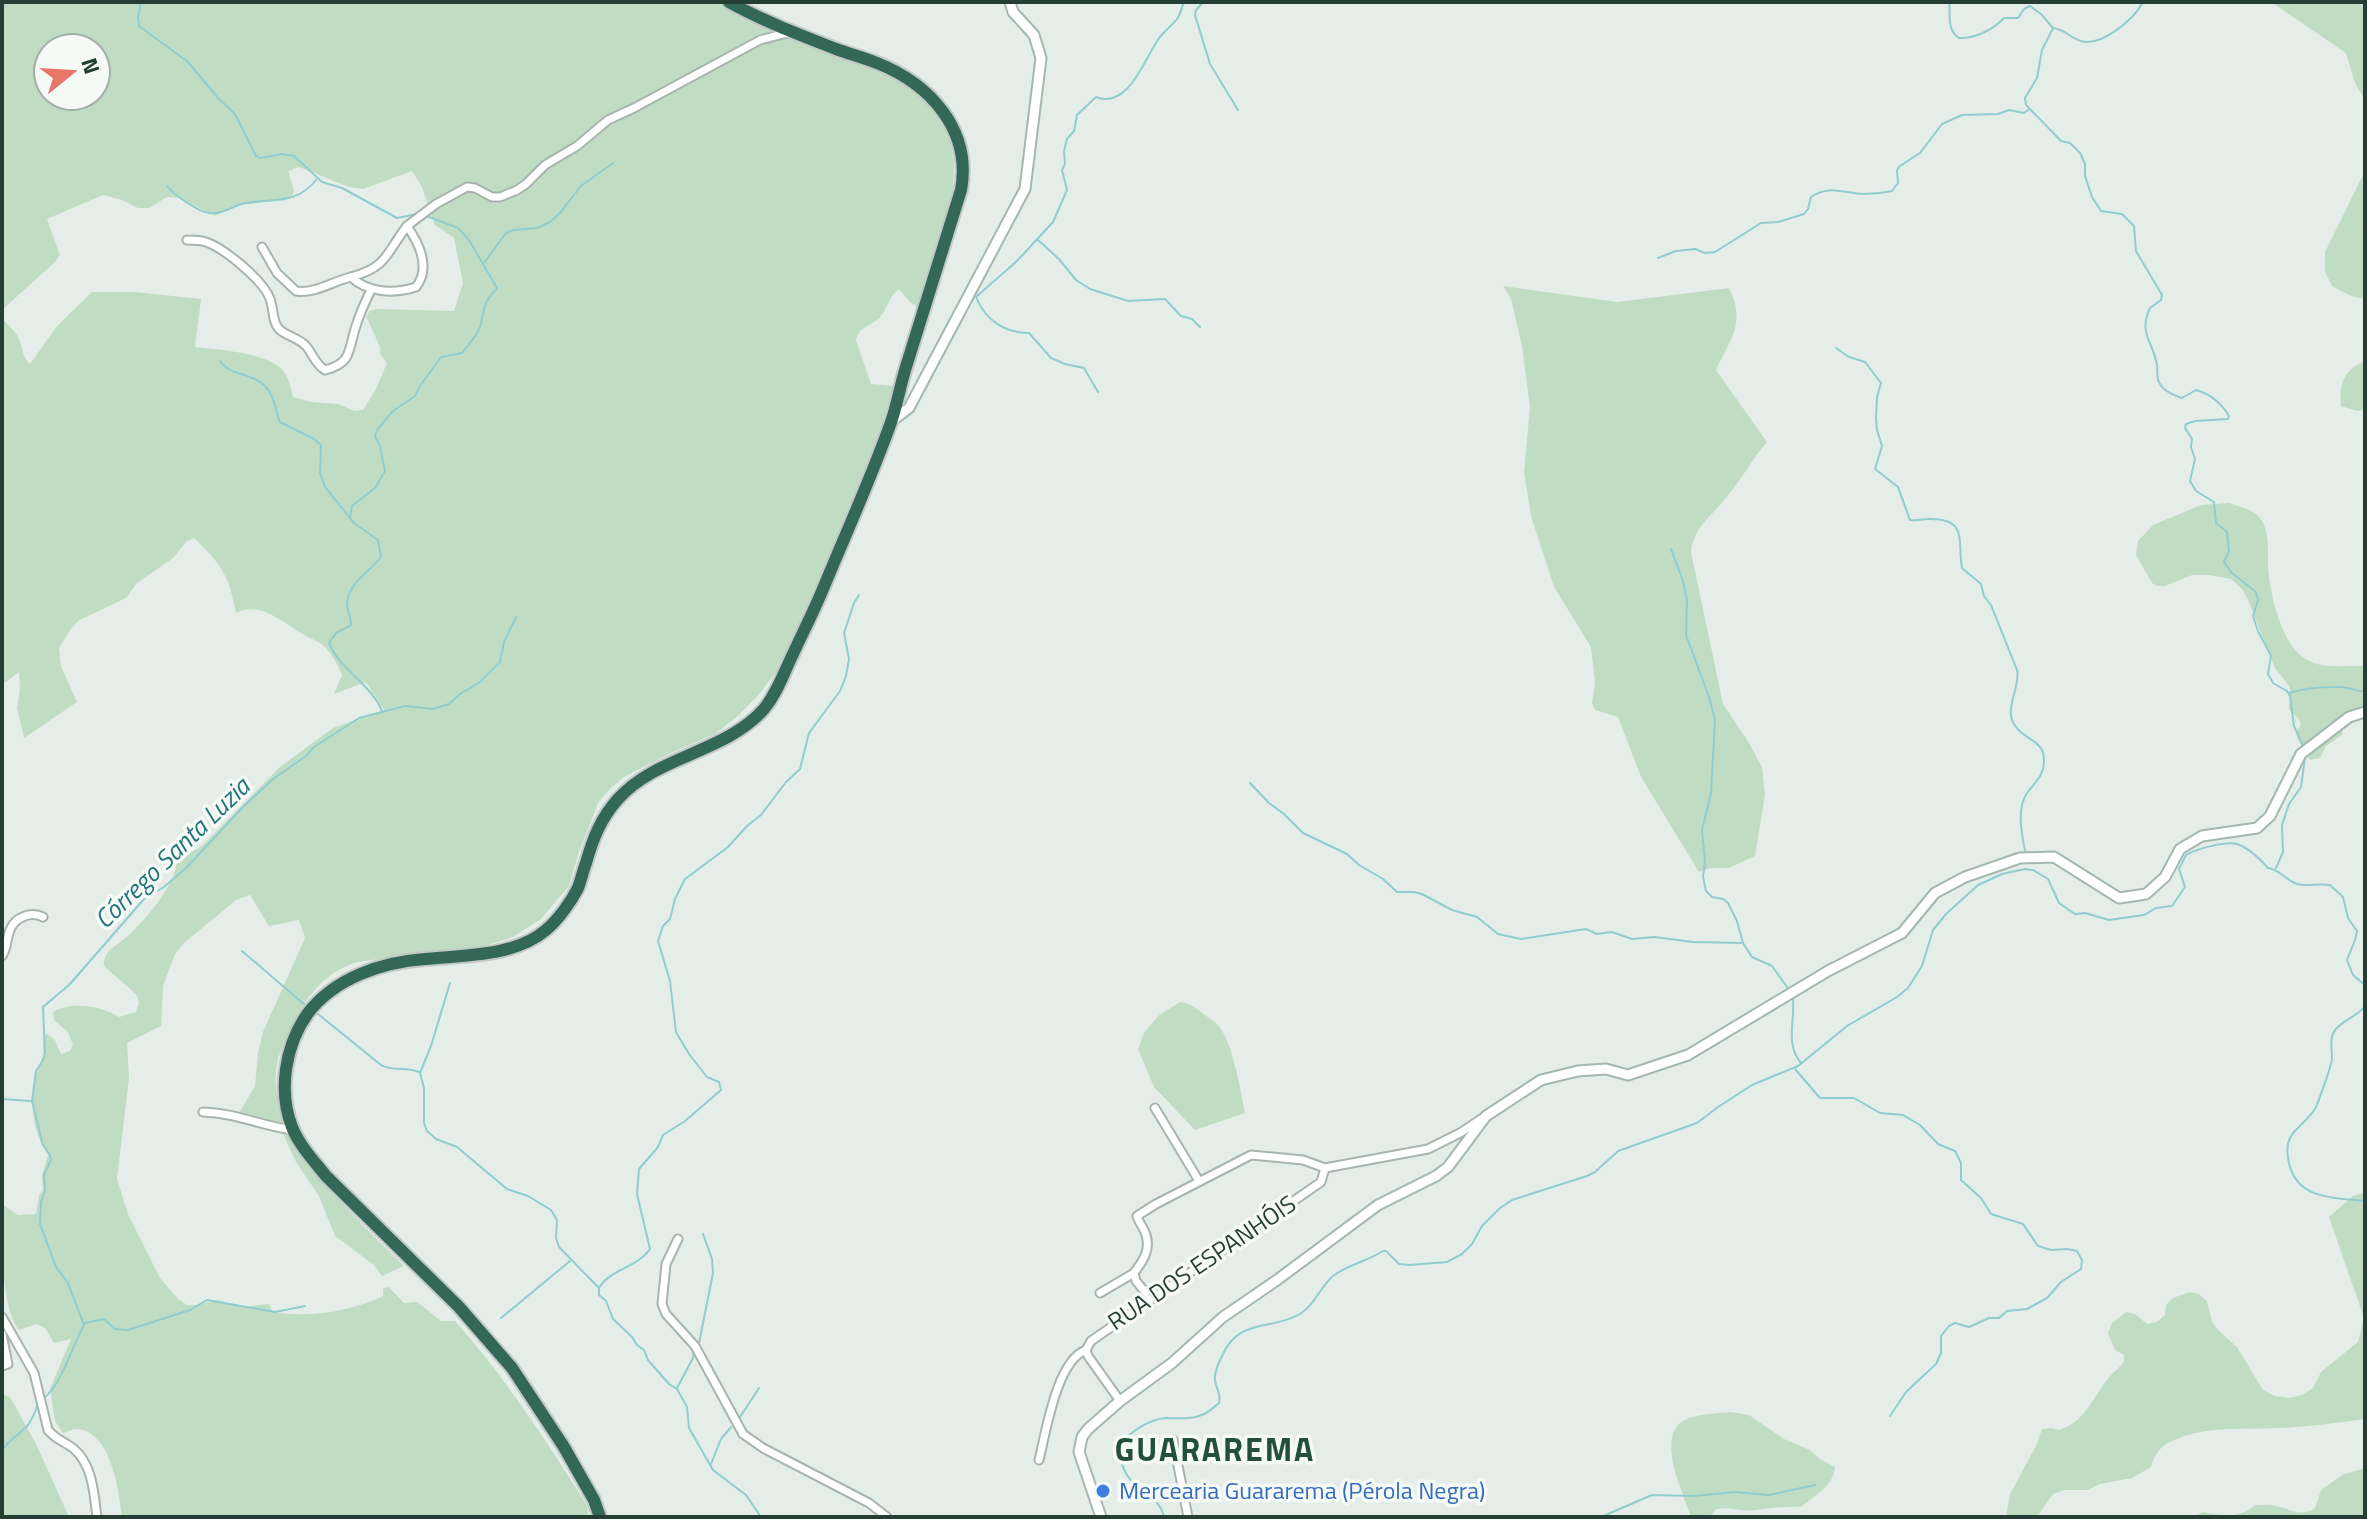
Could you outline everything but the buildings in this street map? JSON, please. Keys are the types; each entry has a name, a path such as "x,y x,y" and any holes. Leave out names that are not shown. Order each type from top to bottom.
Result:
{"highway":[{"path":"600,1517 594,1500 564,1447 512,1368 459,1307 326,1176 293,1130 286,1107 286,1068 292,1046 309,1012 335,988 356,975 404,962 501,950 535,938 547,929 578,887 594,837 605,814 621,795 662,766 729,735 760,713 778,688 808,625 892,421 904,372 961,190 963,161 951,124 937,101 918,85 877,63 838,50 729,2"}],"street":[{"path":"892,421 909,408 1025,189 1041,58 1034,35 1013,12 1010,2"},
{"path":"262,247 277,273 296,291 313,291 333,281 375,269 407,226 436,204 467,187 492,197 517,190 545,165 577,146 608,120 760,40 793,31"},
{"path":"351,277 371,290 410,290 419,284 424,266 419,247 407,226"},
{"path":"187,240 210,243 246,269 270,297 274,319 280,330 307,346 315,361 325,370 348,356 354,331 371,290"},
{"path":"1100,1293 1134,1273 1141,1265 1147,1250 1146,1234 1137,1216 1141,1212 1251,1155 1303,1160 1325,1168 1428,1149 1460,1133 1541,1080 1578,1071 1606,1069 1628,1075 1688,1055 1828,971 1902,933 1935,893 1965,877 2020,858 2054,857 2119,898 2146,894 2165,877 2180,849 2202,836 2257,828 2270,816 2301,754 2349,717 2365,712"},
{"path":"2,956 14,925 30,914 43,917"},
{"path":"1155,1108 1199,1181"},
{"path":"203,1112 226,1113 269,1127 293,1130"},
{"path":"1101,1517 1079,1452 1082,1437 1120,1401 1172,1363 1212,1324 1277,1280 1368,1211 1448,1167 1486,1116"},
{"name":"RUA DOS ESPANHÓIS","path":"1120,1401 1093,1365 1086,1350 1091,1341 1321,1182 1325,1168"},
{"path":"678,1239 666,1264 661,1298 663,1308 695,1346 743,1434 887,1517"},
{"path":"1134,1273 1136,1281 1150,1298"},
{"path":"2,1317 28,1359 48,1430 81,1456 86,1466 93,1487 97,1517"},
{"path":"2,1334 8,1364 2,1366"},
{"path":"1039,1460 1062,1377 1073,1358 1086,1350"},
{"path":"1173,1440 1188,1517"},
{"path":"867,1517 875,1508"}],"green space":[{"path":"2,2 717,2 766,27 899,73 939,112 950,139 954,160 953,199 923,309 911,303 899,289 880,317 858,335 856,340 871,384 895,386 872,454 801,623 776,672 740,714 715,734 624,777 610,789 598,803 569,886 541,919 513,937 472,950 427,952 358,962 343,968 314,990 289,1032 276,1072 278,1100 287,1127 320,1178 404,1266 382,1276 374,1265 335,1236 319,1196 296,1162 281,1129 239,1113 255,1086 263,1032 305,938 299,920 269,926 250,895 236,900 175,954 163,986 161,1026 127,1043 129,1078 117,1179 128,1214 160,1278 178,1299 187,1305 217,1300 242,1307 269,1304 273,1312 287,1314 315,1314 370,1302 383,1296 383,1288 389,1287 404,1303 417,1302 441,1321 455,1321 525,1410 587,1505 589,1517 122,1517 115,1478 105,1450 88,1432 76,1429 63,1433 55,1421 50,1389 71,1339 54,1343 45,1328 36,1324 19,1330 8,1305 2,1234 2,1204 18,1215 36,1214 39,1195 43,1190 42,1175 48,1155 36,1128 33,1100 44,1035 55,1040 61,1054 70,1051 73,1045 68,1032 54,1020 53,1012 77,1006 104,1010 119,1017 136,1012 139,1003 137,995 105,967 104,962 108,953 130,934 159,900 171,881 177,861 203,845 281,766 333,728 384,710 366,682 334,694 342,675 331,654 320,643 261,611 252,609 236,613 222,571 194,538 187,541 173,558 137,583 126,598 78,621 70,630 59,648 61,666 77,702 24,738 17,708 19,672 2,685 2,317 17,336 30,364 57,326 92,292 135,292 201,299 195,347 243,353 268,360 285,373 293,397 338,404 355,411 363,410 387,363 380,354 380,347 366,316 370,311 454,311 463,283 454,238 435,225 422,187 412,171 363,189 349,187 299,167 288,171 294,190 292,197 236,205 215,216 180,198 167,197 149,208 138,208 103,195 47,219 60,255 2,310"},
{"path":"2271,2 2365,2 2365,100 2355,83 2346,53"},
{"path":"2365,171 2365,299 2332,286 2325,272 2325,252"},
{"path":"1503,286 1617,302 1729,288 1734,300 1734,330 1716,370 1767,442 1734,488 1700,527 1691,552 1723,704 1762,767 1765,795 1755,856 1729,868 1710,868 1699,872 1641,777 1618,717 1595,710 1592,703 1595,683 1591,647 1554,587 1531,516 1524,472 1530,407 1522,346 1511,299"},
{"path":"2363,362 2365,410 2357,411 2341,406 2341,392 2347,374"},
{"path":"2229,503 2248,509 2261,519 2267,540 2272,596 2281,626 2295,650 2318,664 2365,666 2365,712 2343,717 2342,735 2326,746 2320,758 2310,760 2297,738 2301,725 2289,710 2290,687 2275,668 2242,589 2231,579 2209,575 2192,575 2157,586 2152,583 2136,555 2138,541 2153,525 2201,505"},
{"path":"1180,1002 1194,1007 1222,1031 1235,1066 1245,1113 1195,1130 1154,1087 1138,1049 1144,1033 1158,1016"},
{"path":"2365,1192 2365,1419 2300,1427 2194,1433 2165,1445 2157,1453 2151,1467 2132,1478 2100,1484 2088,1490 2064,1490 2053,1494 2037,1517 2006,1517 2010,1494 2042,1429 2059,1430 2075,1422 2124,1362 2124,1355 2115,1350 2108,1333 2112,1323 2126,1312 2135,1314 2147,1324 2157,1322 2165,1315 2166,1305 2173,1298 2190,1292 2199,1294 2207,1301 2212,1322 2237,1347 2263,1390 2290,1398 2313,1388 2321,1372 2358,1342 2364,1318 2329,1217 2353,1196"},
{"path":"2,1394 10,1397 37,1446 69,1517 2,1517"},
{"path":"1731,1412 1749,1415 1784,1439 1810,1450 1835,1467 1831,1480 1801,1507 1721,1508 1710,1517 1691,1517 1673,1464 1672,1437 1677,1426 1687,1419"},
{"path":"2365,1468 2365,1517 2195,1517 2202,1512 2237,1514 2255,1505 2273,1505 2300,1513 2309,1511 2315,1508 2321,1490 2342,1475"}],"waterway":[{"path":"141,2 139,26 188,62 235,114 256,156 294,156 322,182 342,188 397,218 417,214"},
{"path":"1098,392 1084,368 1051,358 1029,333 1012,331 997,324 976,297 1017,261 1053,222 1067,190 1062,170 1064,151 1067,139 1074,131 1077,115 1096,97 1107,99 1117,96 1133,82 1158,39 1178,17 1184,2"},
{"path":"1203,2 1195,15 1210,64 1238,110"},
{"path":"1949,2 1951,26 1959,38 1984,32 2004,18 2018,18 2030,6 2053,28 2077,40 2089,42 2116,30 2143,2"},
{"path":"2053,28 2042,50 2037,78 2025,98 2026,105 2061,141 2070,143 2080,153 2092,197 2101,211 2122,214 2134,226 2136,251 2162,295 2161,300 2150,308 2145,324 2160,384 2182,398 2196,390 2201,392 2215,400 2229,416 2228,419 2186,424 2195,459 2190,481 2196,491 2214,502 2216,523 2227,532 2229,551 2224,562 2232,573 2256,592 2258,600 2253,616 2271,656 2268,674 2273,683 2290,696 2294,726 2304,748"},
{"path":"1658,258 1676,251 1695,249 1705,253 1715,252 1761,223 1778,222 1804,214 1811,197 1824,191 1864,194 1892,191 1898,183 1897,170 1920,153 1942,124 1962,115 1998,114 2009,110 2024,113 2028,110"},
{"path":"484,263 506,233 537,228 550,222 581,186 613,163"},
{"path":"167,186 193,206 214,213 246,203 292,197 316,180"},
{"path":"350,517 352,506 375,488 385,471 375,436 377,430 393,411 415,396 441,357 462,353 478,332 485,305 497,288 469,240 458,228 424,215"},
{"path":"1038,240 1076,280 1090,289 1128,301 1165,299 1181,316 1192,319 1200,327"},
{"path":"1836,348 1849,357 1865,362 1881,383 1876,419 1882,446 1875,469 1898,487 1910,520 1941,520 1955,527 1960,540 1962,568 1981,584 2017,670 2011,718 2018,729 2041,748 2044,761 2041,775 2027,793 2022,807 2026,855"},
{"path":"220,361 224,366 265,386 271,394 280,422 321,445 320,473 325,487 354,523 378,540 381,557 350,591 347,606 351,625 336,633 329,643 382,711"},
{"path":"1671,549 1687,601 1686,635 1715,720 1711,793 1702,830 1706,891 1728,903 1743,943 1752,957 1772,966 1787,987"},
{"path":"599,1288 650,1249 637,1194 639,1169 658,1147 663,1135 685,1121 721,1090 719,1082 707,1077 676,1032 670,981 658,941 663,926 670,919 685,879 728,847 761,815 800,769 809,733 840,691 846,676 849,659 844,633 859,595"},
{"name":"Córrego Santa Luzia","path":"44,1398 61,1374 84,1325 68,1283 56,1267 40,1224 44,1175 51,1160 43,1145 32,1101 36,1071 45,1053 43,1007 70,984 144,899 186,868 273,779 359,718 405,706 433,709 449,704 480,682 500,662 504,642 516,617"},
{"path":"2289,693 2341,687 2365,692"},
{"path":"2276,868 2283,852 2282,825 2289,804 2301,787 2305,758"},
{"path":"1250,783 1303,833 1347,854 1397,892 1422,894 1452,910 1477,917 1498,934 1521,939 1586,929 1597,934 1612,932 1632,939 1654,937 1743,943"},
{"path":"1164,1517 1154,1500 1127,1475 1118,1447 1146,1424 1159,1419 1199,1416 1219,1403 1216,1371 1237,1335 1300,1314 1333,1276 1383,1251 1399,1264 1447,1262 1462,1254 1482,1226 1512,1200 1587,1176 1618,1151 1697,1123 1752,1085 1798,1066 1847,1026 1908,988 1922,966 1933,930 1946,914 1978,885 2002,874 2033,870 2048,879 2059,903 2075,914 2085,913 2109,920 2144,915 2156,908 2172,906 2185,887 2179,869 2186,855 2211,846 2237,844 2250,851 2268,868 2293,882 2330,885 2343,897 2348,918 2357,931 2347,960 2353,975 2365,985"},
{"path":"242,951 305,1005"},
{"path":"450,983 420,1073 427,1131 436,1139 457,1147 507,1189 528,1196 551,1210 557,1220 559,1247 599,1288 599,1295 606,1301 613,1319 644,1350 648,1360 669,1384 677,1389 687,1407 689,1428 713,1470 746,1495 761,1517"},
{"path":"1793,999 1792,1040 1801,1063"},
{"path":"2365,1006 2334,1032 2331,1062 2317,1105 2293,1134 2287,1150 2293,1175 2309,1190 2319,1195 2365,1201"},
{"path":"318,1014 381,1065 419,1072"},
{"path":"1795,1069 1820,1098 1854,1098 1880,1113 1903,1115 1920,1125 1938,1144 1955,1151 1961,1163 1961,1180 1981,1198 1991,1214 2023,1224 2038,1246 2077,1251 2082,1260 2081,1269 2061,1282 2047,1298 2027,1309 2007,1311 1999,1318 1989,1318 1969,1327 1955,1323 1949,1326 1941,1336 1941,1353 1936,1364 1906,1392 1890,1416"},
{"path":"2,1099 31,1101"},
{"path":"699,1343 713,1273 712,1259 703,1234"},
{"path":"501,1318 570,1261"},
{"path":"85,1323 104,1319 115,1329 128,1330 190,1310 207,1300 275,1312 305,1306"},
{"path":"677,1388 694,1350"},
{"path":"740,1417 759,1388"},
{"name":"Córrego Santa Luzia","path":"2,1451 29,1423 39,1402"},
{"path":"711,1464 721,1439 731,1427"},
{"path":"1601,1517 1652,1495 1693,1496 1735,1492 1769,1495 1815,1485"}],"place":[{"name":"Mercearia Guararema (Pérola Negra)","path":"1103,1491"}],"district":[{"name":"GUARAREMA","path":"1215,1450"}]}
